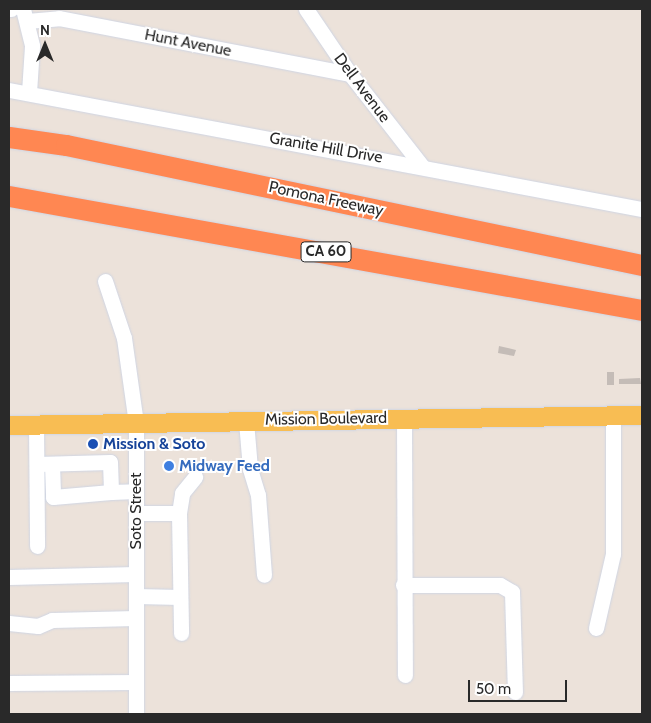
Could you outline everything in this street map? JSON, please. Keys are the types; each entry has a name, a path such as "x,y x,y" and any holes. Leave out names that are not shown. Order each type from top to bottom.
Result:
{"highway":[{"name":"Pomona Freeway","path":"9,137 66,145 642,265"},
{"name":"CA 60","path":"9,196 57,202 642,310"},
{"path":"9,205 57,202"},
{"path":"577,251 642,259"}],"main road":[{"name":"Mission Boulevard","path":"9,425 404,417 642,415"}],"street":[{"name":"Dell Avenue","path":"306,9 350,74 422,166"},
{"name":"Hunt Avenue","path":"25,15 59,18 350,74"},
{"path":"25,15 32,46 29,93"},
{"name":"Granite Hill Drive","path":"9,90 422,166 642,209"},
{"name":"Soto Street","path":"105,281 124,338 136,423 136,714"},
{"path":"596,628 613,554 613,414"},
{"path":"404,417 403,585 405,675"},
{"path":"246,421 250,469 258,495 264,575"},
{"path":"36,424 53,497 136,491"},
{"path":"44,464 110,462 111,492"},
{"path":"37,546 44,464"},
{"path":"180,633 179,513 182,492 195,477"},
{"path":"136,513 179,513"},
{"path":"9,578 136,574"},
{"path":"403,585 500,585 512,592 514,692"},
{"path":"136,596 180,597"},
{"path":"9,623 38,626 52,620 136,618"},
{"path":"9,683 136,682"}],"building":[{"path":"499,346 516,350 514,356 498,353"},
{"path":"607,372 614,372 614,385 607,385"},
{"path":"640,378 641,384 619,384 619,379"}],"place":[{"name":"Mission & Soto","path":"93,444"},
{"name":"Midway Feed","path":"169,466"}]}
